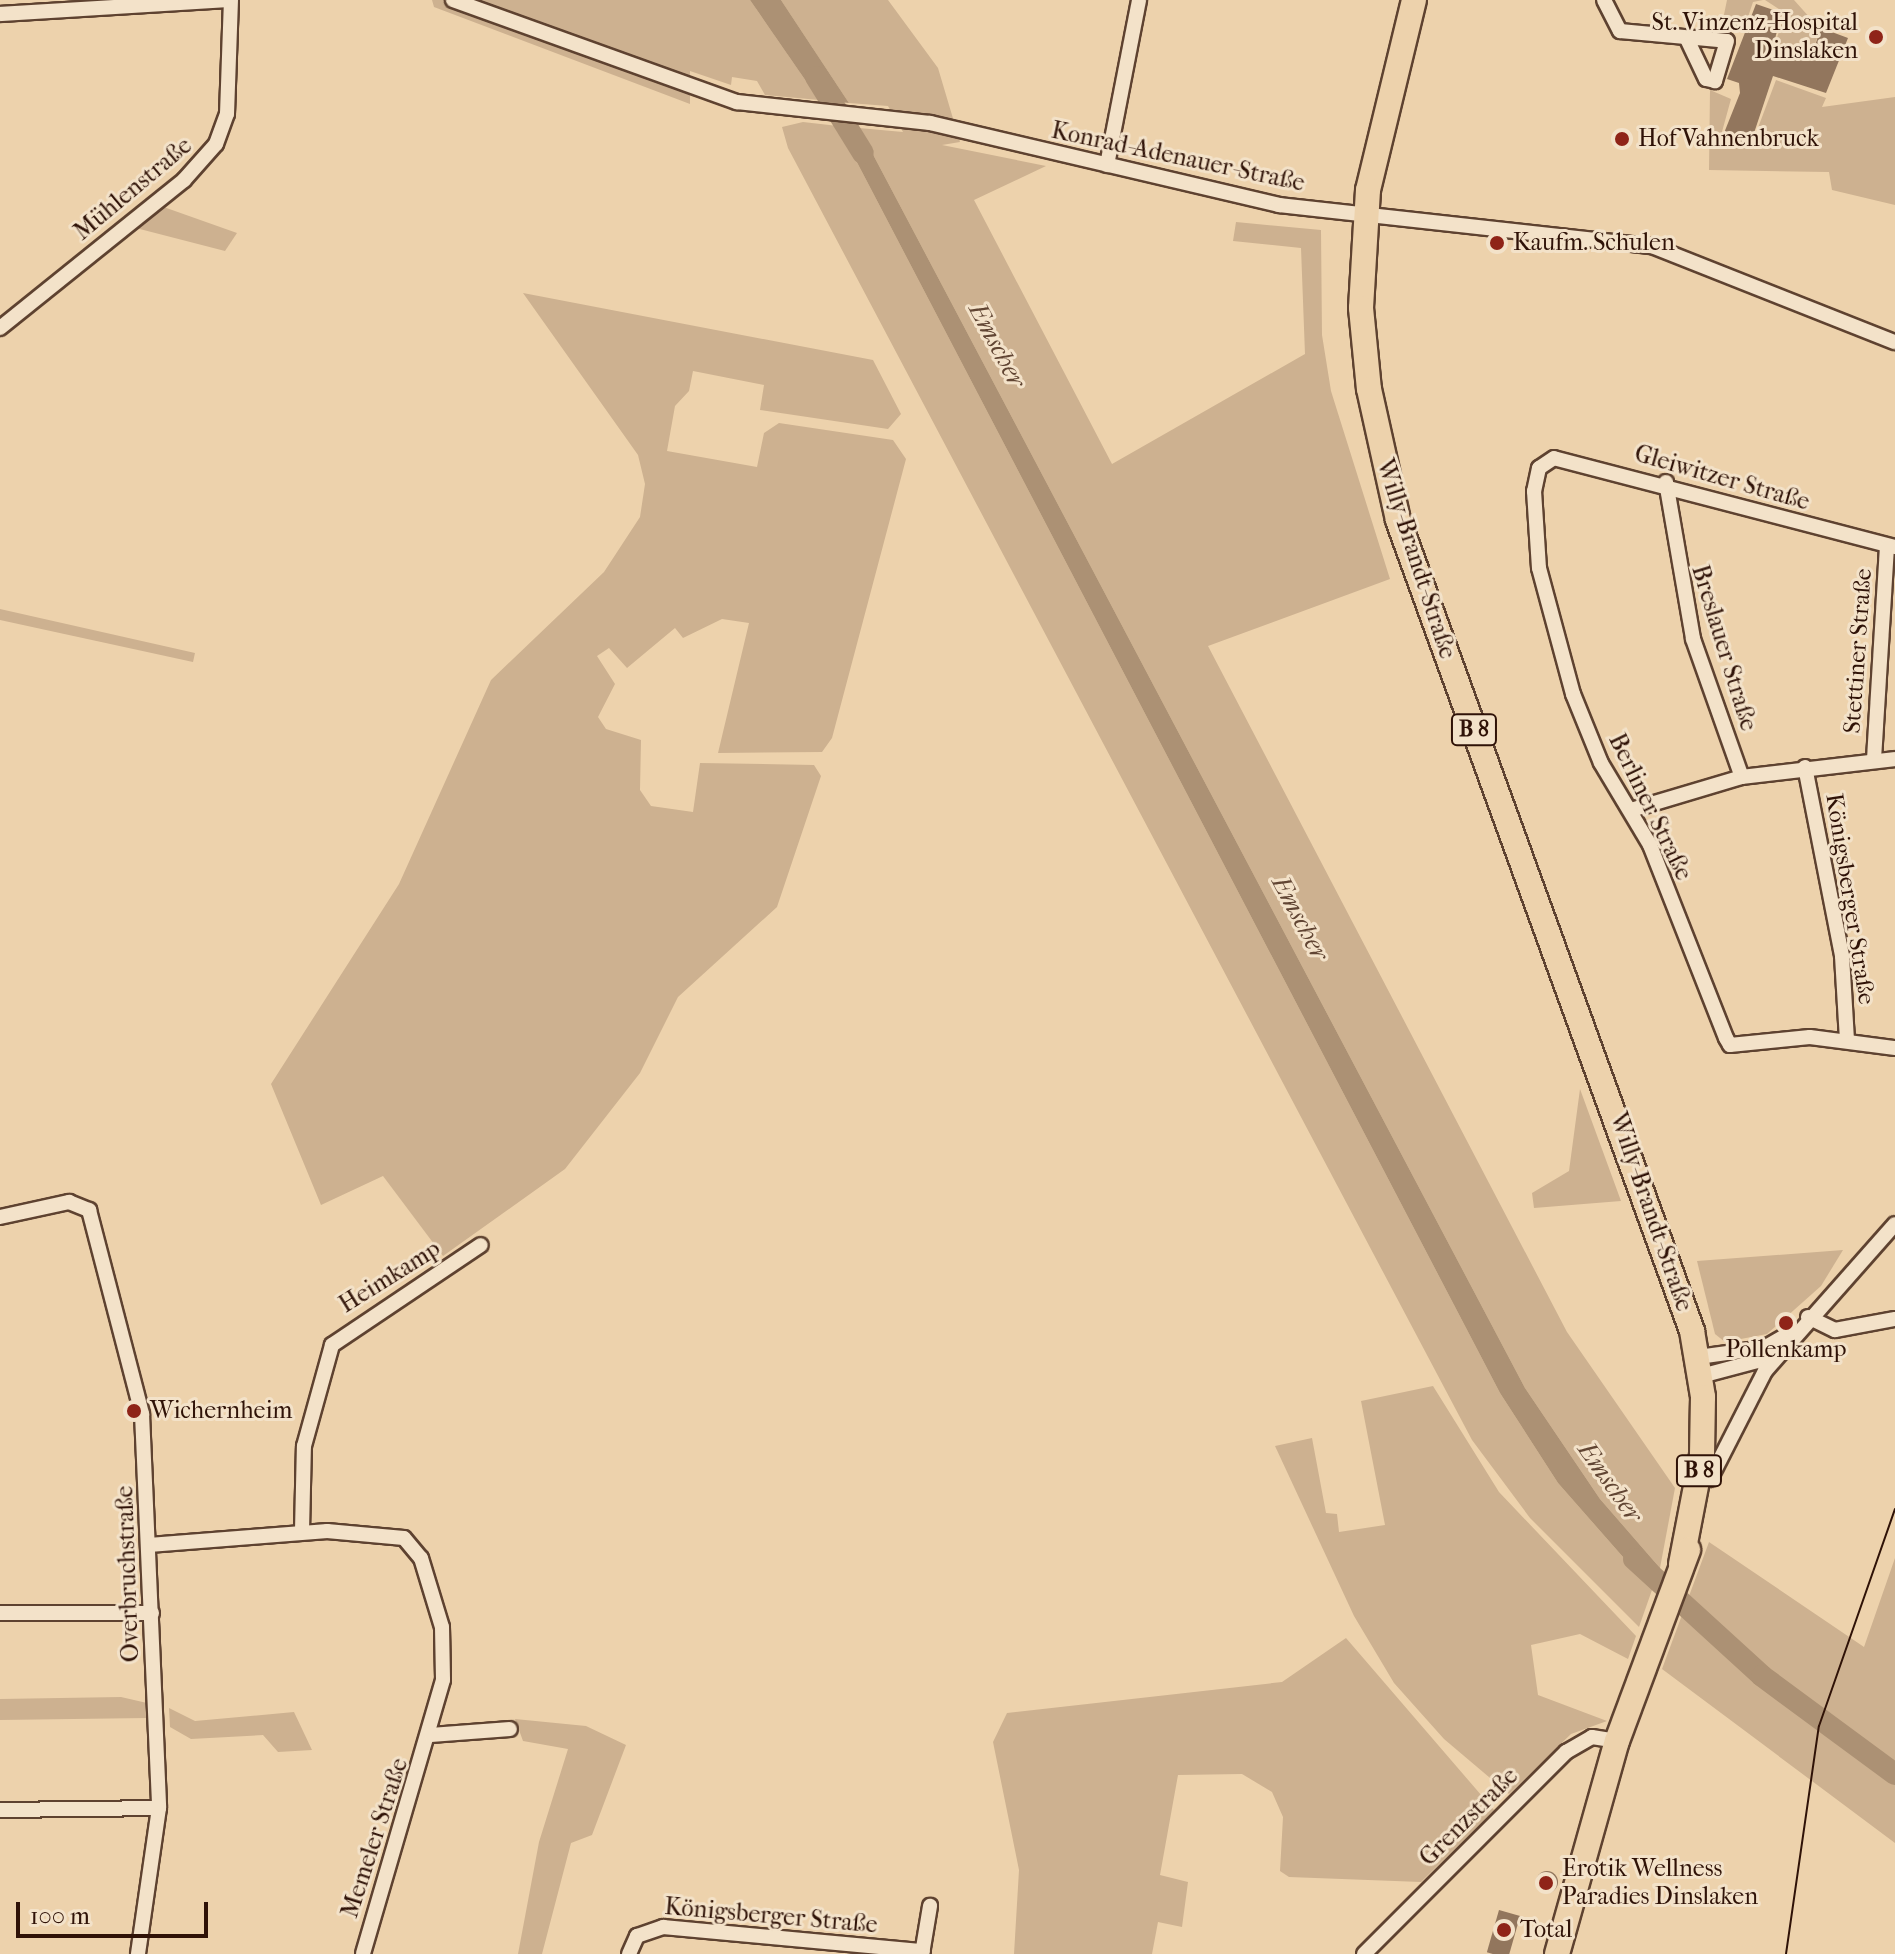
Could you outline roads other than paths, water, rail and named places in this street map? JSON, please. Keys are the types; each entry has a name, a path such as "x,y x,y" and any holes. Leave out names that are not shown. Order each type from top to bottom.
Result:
{"main road":[{"name":"Willy-Brandt-Straße","path":"1414,0 1381,119 1365,215 1361,308 1369,389 1398,520 1675,1271 1704,1366 1710,1479 1617,1741 1557,1954"},
{"name":"Willy-Brandt-Straße","path":"1681,1564 1702,1455 1704,1366"}],"street":[{"path":"0,14 229,0"},
{"name":"Mühlenstraße","path":"0,328 184,180 216,144 227,114 229,0"},
{"name":"Konrad-Adenauer-Straße","path":"453,0 702,93 787,109 896,119 1279,205 1566,231 1652,246 1895,342"},
{"path":"1107,165 1139,0"},
{"path":"1604,0 1620,31 1687,39"},
{"name":"Gleiwitzer Straße","path":"1539,468 1554,458 1666,482 1891,546"},
{"name":"Berliner Straße","path":"1539,468 1533,528 1558,650 1601,763 1631,810 1730,1045 1847,1039 1895,1048"},
{"name":"Breslauer Straße","path":"1666,482 1693,639 1742,777"},
{"name":"Stettiner Straße","path":"1874,759 1891,546"},
{"path":"1631,810 1742,777 1805,767 1895,759"},
{"name":"Königsberger Straße","path":"1805,767 1842,956 1847,1039"},
{"name":"Overbruchstraße","path":"0,1217 74,1202 97,1228 142,1414 159,1808 138,1954"},
{"path":"1710,1479 1776,1356 1895,1224"},
{"name":"Heimkamp","path":"302,1531 304,1446 332,1345 481,1245"},
{"path":"1808,1317 1835,1330 1895,1319"},
{"path":"1704,1366 1764,1348 1798,1329"},
{"path":"1704,1366 1776,1356"},
{"path":"149,1545 302,1531"},
{"name":"Memeler Straße","path":"302,1531 404,1538 421,1558 445,1659 431,1735 363,1954"},
{"path":"0,1613 152,1613"},
{"name":"Memeler Straße","path":"431,1735 510,1729"},
{"name":"Grenzstraße","path":"1364,1954 1566,1752 1592,1737 1617,1741"},
{"path":"0,1810 159,1808"},
{"path":"923,1952 930,1906"},
{"name":"Königsberger Straße","path":"629,1954 637,1936 663,1927 923,1952"}],"waterway":[{"name":"Emscher","path":"816,77 863,153"},
{"name":"Emscher","path":"1634,1559 1762,1676 1895,1774"}],"tram line":[{"path":"1786,1954 1819,1726 1895,1509"}],"place":[{"name":"St. Vinzenz-Hospital Dinslaken","path":"1876,37"},
{"name":"Hof Vahnenbruck","path":"1622,139"},
{"name":"Kaufm. Schulen","path":"1497,243"},
{"name":"Pollenkamp","path":"1786,1323"},
{"name":"Wichernheim","path":"134,1411"},
{"name":"Erotik Wellness Paradies Dinslaken","path":"1546,1883"},
{"name":"Total","path":"1504,1930"}]}
